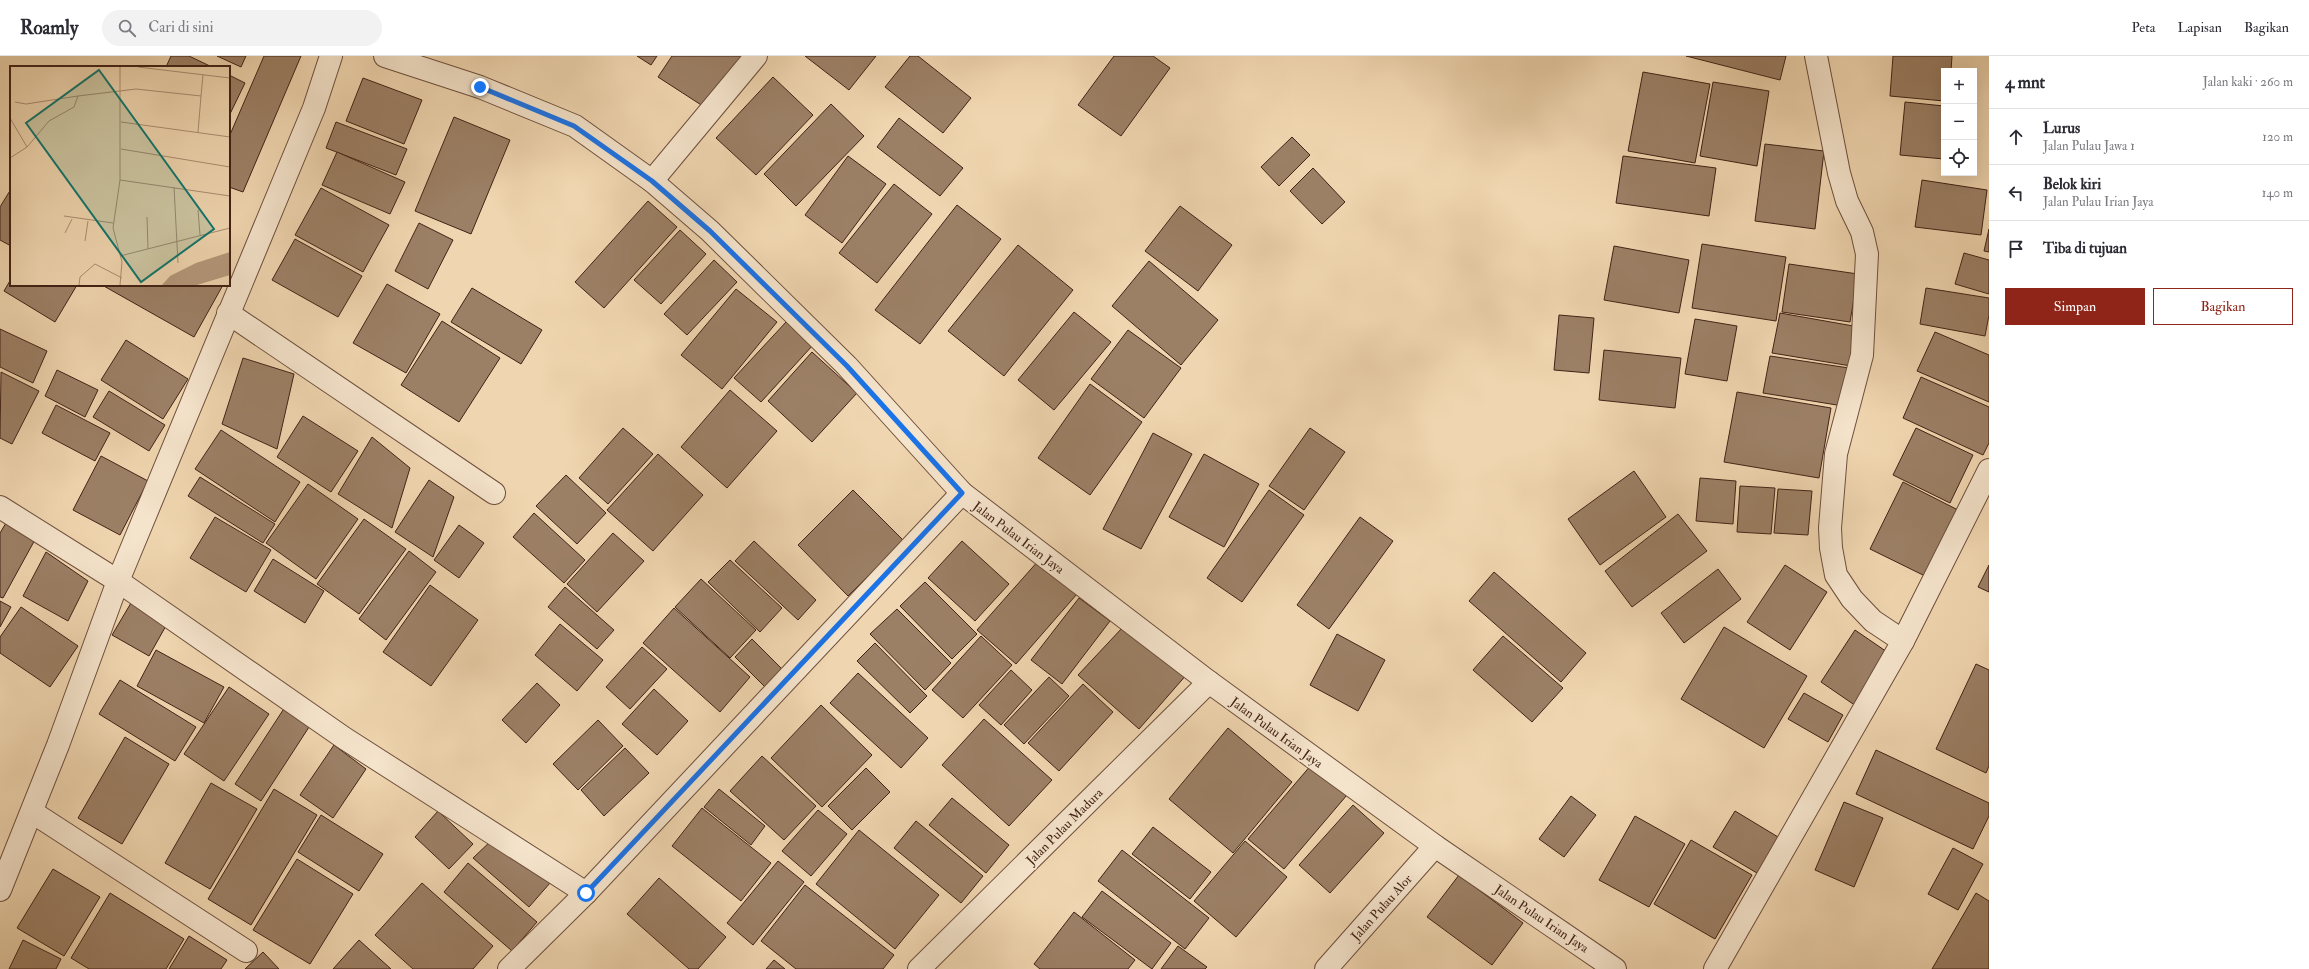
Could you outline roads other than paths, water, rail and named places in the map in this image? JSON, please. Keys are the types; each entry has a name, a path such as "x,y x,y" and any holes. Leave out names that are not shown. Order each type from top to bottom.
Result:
{"street":[{"path":"0,890 32,812 118,581 314,108 331,56"},
{"name":"Jalan Pulau Irian Jaya","path":"385,56 480,87 574,126 652,181 710,231 847,366 962,493 1209,682 1435,846 1615,969"},
{"path":"652,181 756,56"},
{"path":"1816,56 1839,173 1847,201 1862,232 1867,254 1862,356 1836,454 1830,528 1831,548 1836,575 1852,600 1873,621 1903,641"},
{"path":"228,313 494,493"},
{"path":"1715,969 1903,641 1989,470"},
{"path":"509,969 586,893 962,493"},
{"path":"0,507 118,581 344,738 586,893"},
{"name":"Jalan Pulau Madura","path":"919,969 1209,682"},
{"path":"32,812 246,951"},
{"name":"Jalan Pulau Alor","path":"1326,969 1435,846"}]}
